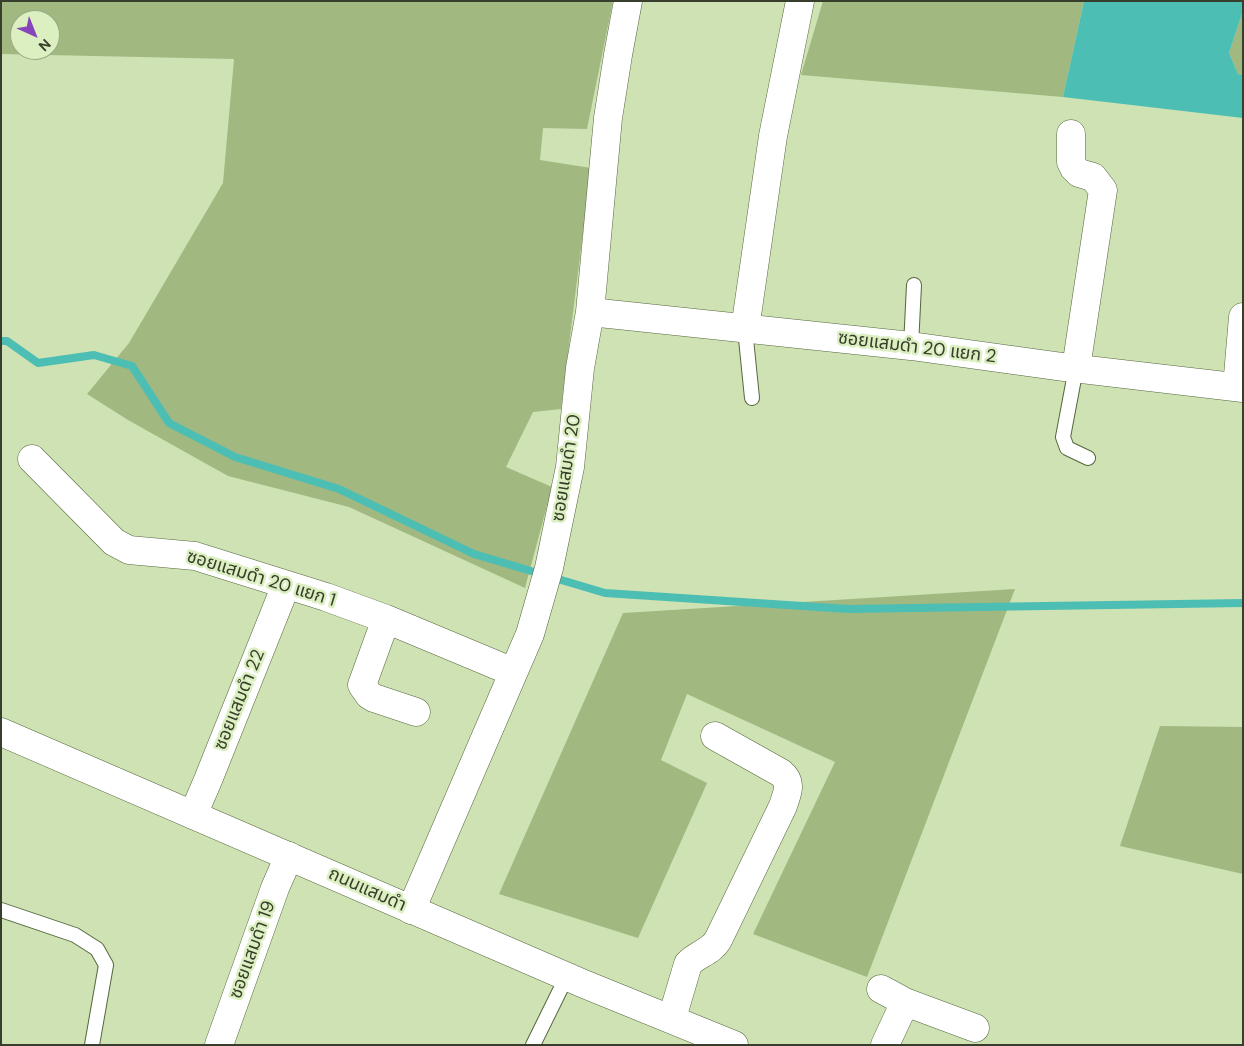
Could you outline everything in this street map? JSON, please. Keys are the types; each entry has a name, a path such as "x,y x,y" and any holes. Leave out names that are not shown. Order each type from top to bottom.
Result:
{"street":[{"name":"ซอยแสมดำ 20","path":"411,910 530,634 546,580 570,466 580,368 590,312 608,118 628,1"},
{"path":"745,329 773,136 800,1"},
{"path":"1072,134 1071,162 1074,168 1079,173 1093,177 1103,190 1076,368"},
{"name":"ซอยแสมดำ 20 แยก 2","path":"590,312 911,346 1240,388"},
{"path":"1240,388 1243,317"},
{"name":"ซอยแสมดำ 20 แยก 1","path":"32,459 114,542 129,550 195,556 326,597 386,619 513,672"},
{"name":"ซอยแสมดำ 22","path":"193,815 286,585"},
{"path":"386,619 362,684 368,694 374,698 416,712"},
{"name":"ถนนแสมดำ","path":"1,732 411,910 734,1045"},
{"path":"672,1018 688,964 710,950 718,940 783,806 789,787 789,783 782,773 715,736"},
{"name":"ซอยแสมดำ 19","path":"219,1045 275,888 289,856"},
{"path":"881,989 905,1002 975,1028"},
{"path":"885,1045 905,1002"}],"lane":[{"path":"911,346 914,285"},
{"path":"745,329 752,398"},
{"path":"1076,368 1063,437 1064,443 1068,448 1088,458"},
{"path":"1,910 75,935 97,949 106,965 92,1045"},
{"path":"533,1045 567,976"}],"green space":[{"path":"1,1 613,1 587,129 543,128 540,160 591,168 561,409 533,412 506,467 552,487 525,588 349,507 228,476 128,420 87,394 129,343 223,183 234,59 60,55 60,10 10,10 10,54 1,54"},
{"path":"823,1 1084,1 1063,97 801,75"},
{"path":"1243,11 1243,75 1238,74 1229,53"},
{"path":"1015,589 867,977 753,934 835,762 687,694 661,760 707,783 638,938 499,894 623,613"},
{"path":"1160,726 1243,727 1243,874 1120,846"}],"water":[{"path":"1084,1 1243,1 1243,11 1229,53 1238,74 1243,75 1243,118 1063,97"}],"waterway":[{"path":"1,341 7,341 38,363 94,355 132,366 169,423 235,457 339,489 474,554 605,593 848,609 1243,603"}]}
